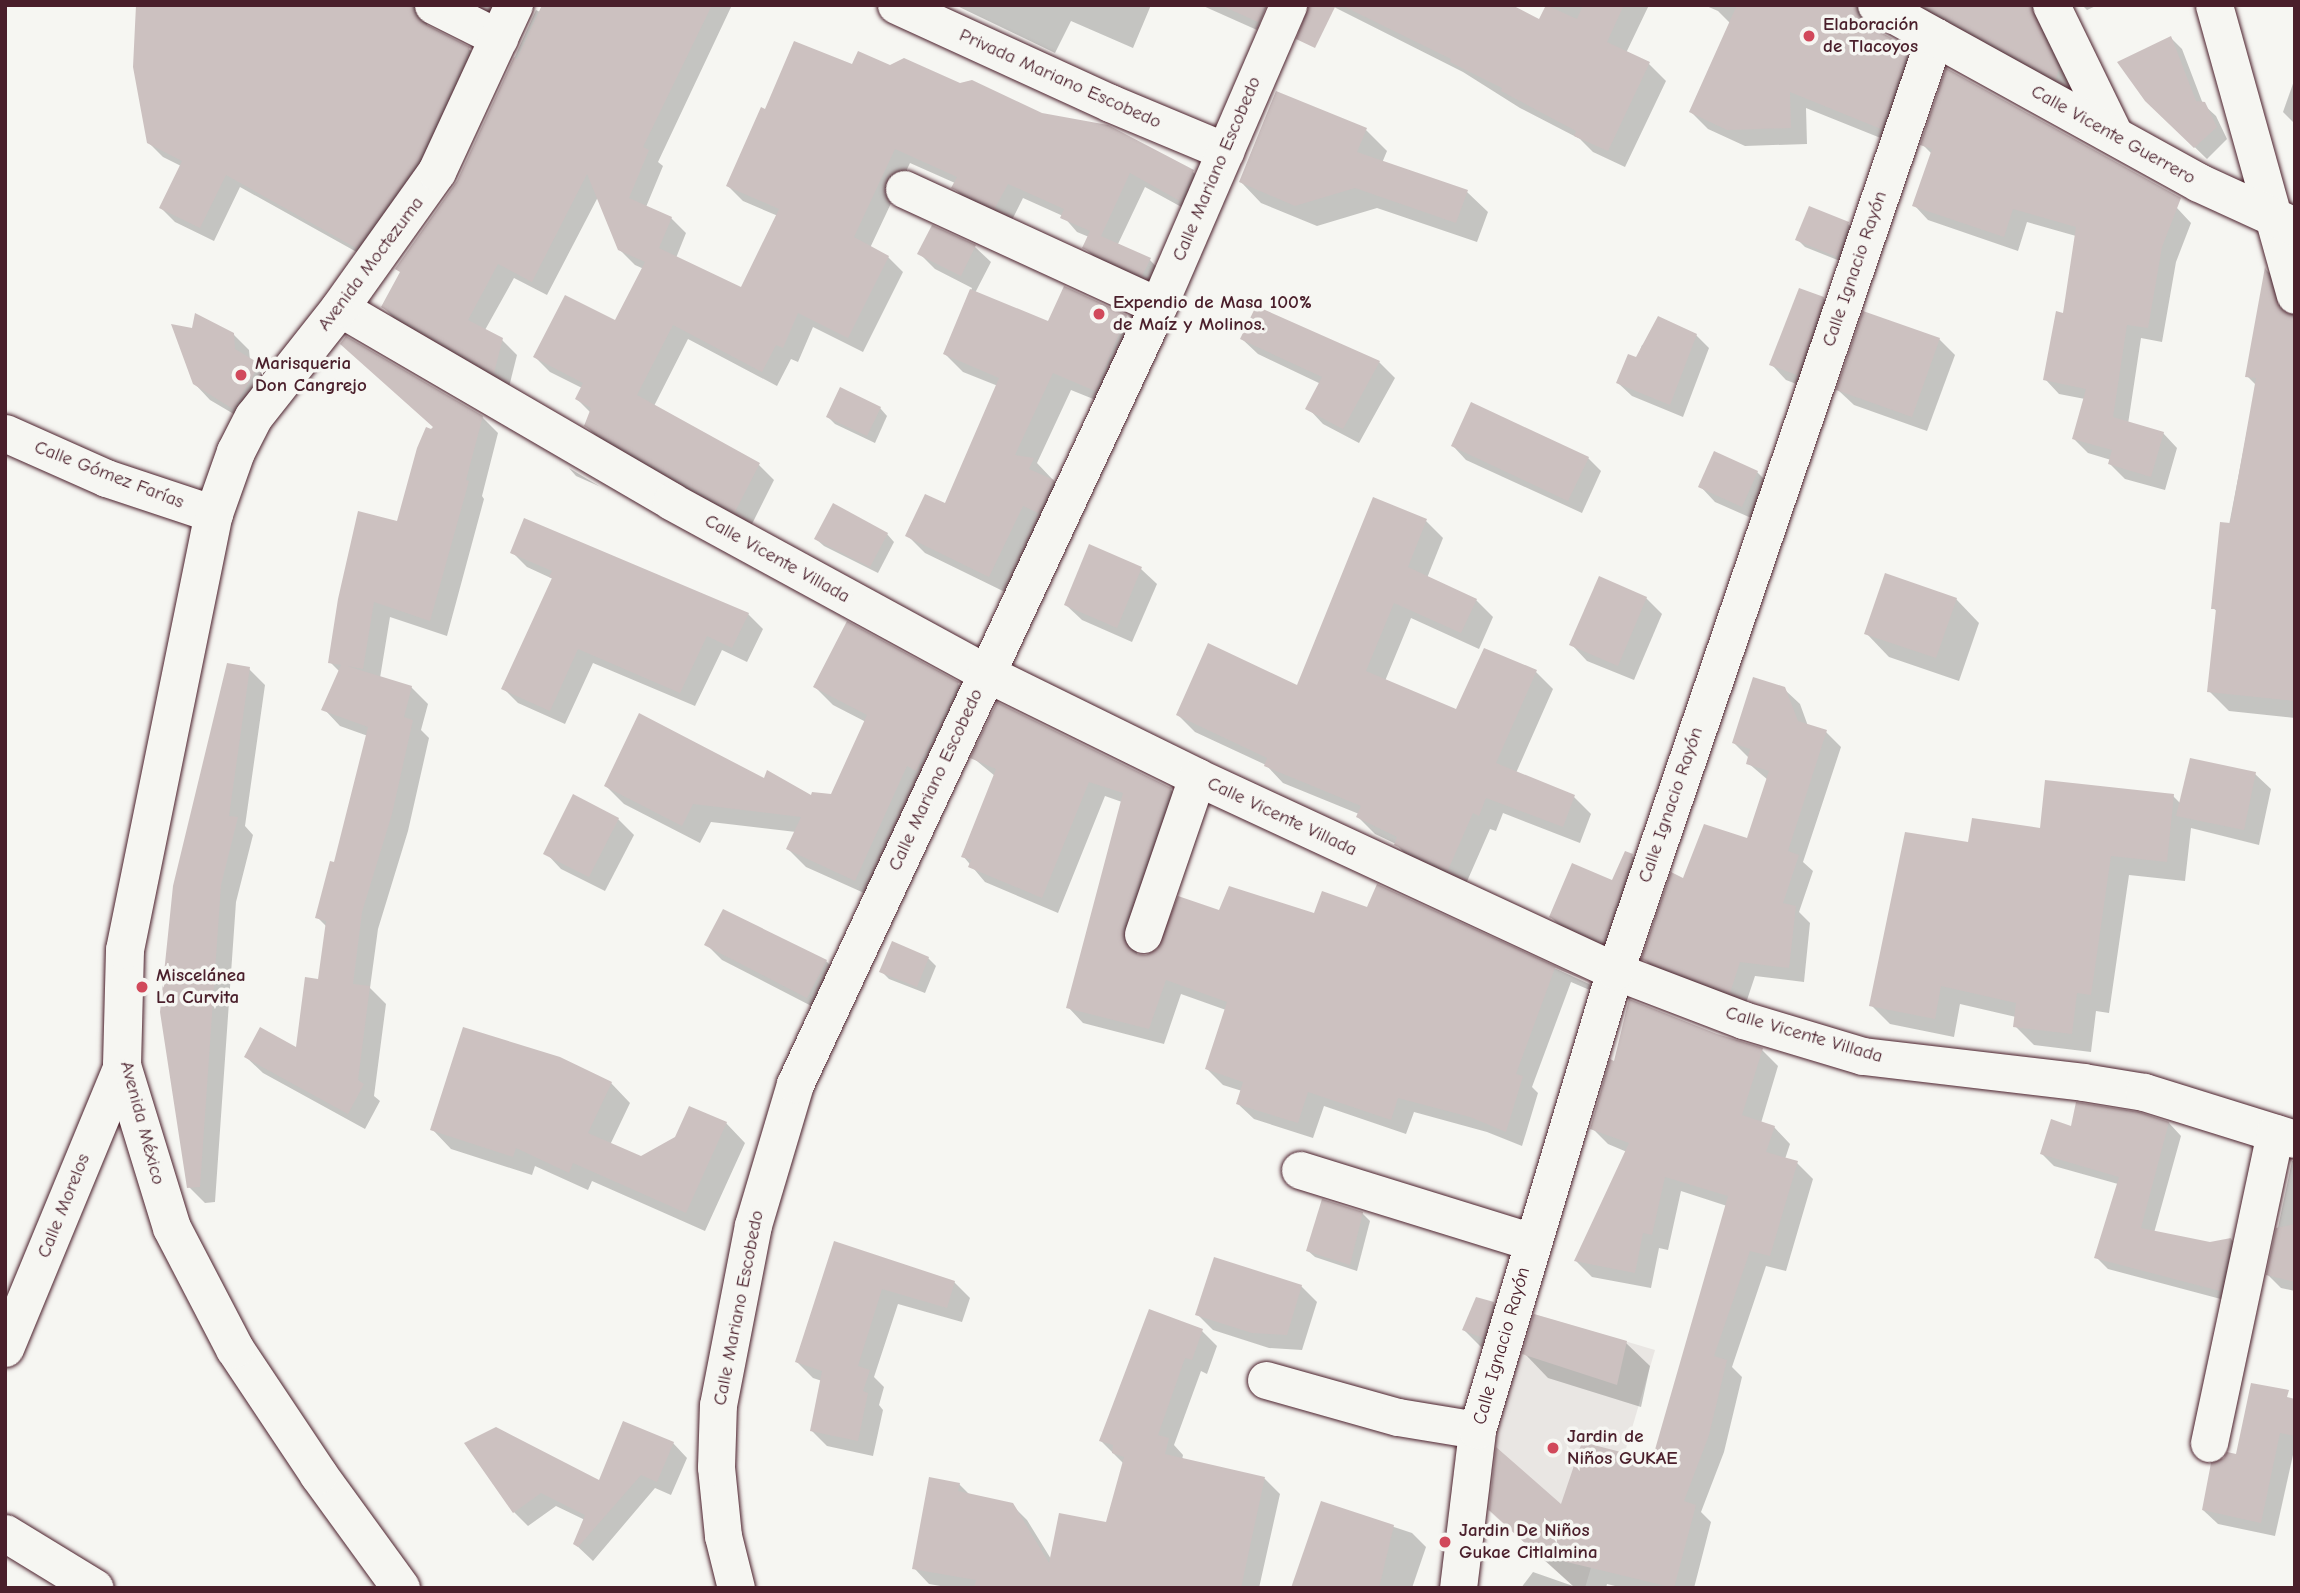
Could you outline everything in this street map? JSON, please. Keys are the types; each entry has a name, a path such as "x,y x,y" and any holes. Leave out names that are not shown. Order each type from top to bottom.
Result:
{"main road":[{"name":"Calle Vicente Guerrero","path":"1877,5 2199,183 2284,222"},
{"name":"Avenida Moctezuma","path":"214,514 236,452 254,417 340,308 437,172 507,21"},
{"name":"Avenida México","path":"214,514 125,950 122,1065 172,1228 235,1349 319,1475 401,1588"}],"street":[{"path":"433,5 507,21"},
{"name":"Privada Mariano Escobedo","path":"896,5 1110,103 1225,151"},
{"name":"Calle Mariano Escobedo","path":"736,1588 723,1536 716,1467 718,1405 752,1225 795,1084 1158,306 1288,5"},
{"path":"2051,5 2114,134"},
{"path":"2214,5 2284,222 2295,295"},
{"name":"Calle Ignacio Rayón","path":"1458,1588 1477,1430 1615,971 1935,36"},
{"path":"904,189 1158,306"},
{"name":"Calle Vicente Villada","path":"340,308 671,501 986,673 1197,778 1615,971 1743,1020 1863,1056 2083,1082 2144,1092 2285,1136"},
{"name":"Calle Gómez Farías","path":"5,433 106,478 214,514"},
{"path":"1143,934 1197,778"},
{"name":"Calle Morelos","path":"5,1348 122,1065"},
{"path":"2210,1443 2285,1136"},
{"path":"1300,1170 1533,1242"},
{"path":"1266,1380 1398,1416 1477,1430"},
{"path":"5,1533 95,1588"}],"shaded area":[{"name":"Jardin de Niños GUKAE","path":"1513,1308 1655,1350 1585,1588 1575,1588 1469,1493"}],"building":[{"path":"136,5 412,5 415,16 423,23 470,47 418,161 356,248 226,175 200,228 159,208 182,161 147,143 133,67"},
{"path":"542,5 712,5 643,147 649,150 629,198 672,217 659,248 741,287 779,209 726,186 761,107 765,109 794,41 852,64 858,51 890,65 904,58 960,83 972,80 1042,113 1108,125 1194,170 1180,201 1130,173 1101,236 1151,258 1142,276 1082,248 1090,231 1060,218 1064,209 1008,184 995,208 951,188 957,177 895,149 854,237 889,256 848,338 798,313 783,348 776,345 762,372 673,325 637,395 760,463 735,512 584,426 591,408 575,399 583,383 533,357 565,295 615,320 645,262 618,250 587,174 532,282 498,264 468,320 503,338 494,373 381,307 400,272 395,269 457,181 514,57 517,59"},
{"path":"1220,5 1265,5 1258,22"},
{"path":"1309,5 1336,5 1315,48 1296,39"},
{"path":"1341,5 1512,5 1539,19 1546,5 1577,19 1583,5 1624,5 1607,42 1650,62 1608,151 1574,136 1576,131 1501,91 1502,88 1450,62 1451,59"},
{"path":"1737,5 1855,5 1858,16 1866,24 1909,48 1881,129 1790,92 1791,128 1727,130 1689,112"},
{"path":"1923,5 2030,5 2059,69 2056,79"},
{"path":"2171,36 2196,101 2205,102 2217,127 2194,148 2145,101 2117,62"},
{"path":"1946,68 2181,198 2162,247 2148,328 2127,325 2113,417 2164,432 2151,477 2108,464 2112,450 2072,439 2086,389 2043,380 2056,311 2063,313 2076,227 2013,209 2004,237 1912,206 1932,149 1920,145"},
{"path":"1276,91 1367,128 1357,152 1468,190 1456,223 1355,188 1295,206 1239,182"},
{"path":"1809,206 1849,222 1837,257 1795,240"},
{"path":"932,225 976,245 961,276 917,254"},
{"path":"2265,267 2280,309 2295,315 2295,701 2207,692 2216,609 2211,609 2220,522 2230,523 2256,378 2245,377"},
{"path":"1064,286 1127,315 1095,391 1053,373 1015,455 1034,458 1029,469 1054,480 1038,513 1023,506 989,577 905,536 925,494 945,503 999,378 943,354 970,289 1048,321"},
{"path":"1799,288 1824,297 1797,375 1769,365"},
{"path":"1256,306 1380,361 1343,429 1305,409 1322,377 1240,339"},
{"path":"1863,311 1940,338 1912,417 1836,390"},
{"path":"195,313 234,333 235,349 260,364 233,409 193,384 171,324 192,328"},
{"path":"1658,316 1697,334 1670,405 1616,383 1628,354 1636,357"},
{"path":"346,336 483,416 466,480 469,481 430,621 374,602 363,669 347,666 412,686 404,717 413,720 392,814 362,912 353,984 370,986 358,1080 364,1084 348,1114 244,1057 260,1027 296,1047 305,977 318,979 326,921 315,918 330,861 334,862 368,727 321,710 341,665 328,663 338,599 358,511 397,521 417,448 426,427 433,427 340,344"},
{"path":"840,387 881,407 867,436 826,417"},
{"path":"1471,402 1589,457 1568,501 1451,446"},
{"path":"1714,451 1758,471 1742,507 1698,487"},
{"path":"1373,497 1427,519 1408,567 1477,599 1461,633 1394,603 1366,671 1456,709 1484,648 1537,670 1496,763 1575,795 1563,827 1486,798 1479,816 1473,813 1448,870 1394,845 1397,837 1356,817 1361,806 1264,766 1267,758 1176,715 1208,643 1297,685"},
{"path":"833,503 888,533 870,567 814,539"},
{"path":"524,518 749,613 732,648 707,636 680,693 578,649 550,711 501,689 552,578 549,577 552,571 510,553"},
{"path":"1089,544 1142,567 1117,628 1064,605"},
{"path":"1885,573 1957,598 1936,658 1864,634"},
{"path":"1599,576 1647,597 1618,666 1569,645"},
{"path":"847,621 959,682 916,771 907,766 855,881 786,849 801,817 693,804 682,826 604,786 639,713 764,778 767,770 811,795 812,792 831,794 867,715 813,687"},
{"path":"227,663 250,667 229,816 238,817 221,885 200,1187 187,1188 160,1012 173,886"},
{"path":"1753,677 1785,687 1798,721 1827,730 1788,851 1799,855 1783,903 1796,906 1789,968 1740,962 1730,993 1641,959 1671,872 1683,878 1704,824 1747,838 1769,771 1746,764 1750,749 1732,743"},
{"path":"997,702 1171,788 1123,927 1123,939 1128,948 1136,954 1146,955 1157,949 1178,896 1219,910 1229,886 1314,913 1322,891 1367,907 1377,884 1590,982 1555,968 1516,1074 1523,1076 1506,1132 1470,1117 1398,1098 1391,1120 1308,1092 1298,1123 1236,1104 1243,1082 1205,1069 1227,1002 1166,980 1149,1029 1066,1008 1123,793 1089,782 1042,898 968,867 971,860 961,857 996,769 970,758"},
{"path":"2190,758 2256,772 2244,830 2176,816"},
{"path":"2045,780 2174,794 2167,862 2111,856 2091,995 2077,993 2072,1034 2013,1027 2016,1003 1941,986 1935,1019 1869,1006 1905,832 1968,842 1972,818 2040,828"},
{"path":"573,794 619,818 589,877 543,854"},
{"path":"1625,851 1633,854 1603,942 1549,917 1572,863 1612,880"},
{"path":"723,909 827,960 807,998 704,945"},
{"path":"892,941 929,957 917,987 879,972"},
{"path":"1629,999 1717,1034 1763,1048 1742,1115 1775,1126 1766,1152 1798,1161 1770,1256 1750,1251 1714,1356 1727,1360 1709,1435 1684,1501 1696,1505 1674,1588 1538,1555 1489,1510 1496,1447 1561,1504 1582,1442 1652,1460 1728,1196 1665,1177 1652,1235 1643,1233 1635,1273 1574,1261 1629,1143 1590,1129 1610,1059 1614,1061"},
{"path":"463,1027 560,1057 612,1082 588,1133 641,1156 675,1137 689,1106 727,1122 686,1213 573,1163 569,1173 516,1148 513,1157 430,1130"},
{"path":"2076,1102 2139,1112 2169,1122 2141,1228 2210,1242 2231,1238 2220,1291 2094,1258 2119,1177 2040,1154 2051,1119 2071,1126"},
{"path":"1322,1199 1363,1212 1350,1265 1306,1251"},
{"path":"2295,1224 2295,1282 2266,1275 2276,1228"},
{"path":"834,1241 955,1281 947,1308 882,1289 858,1366 870,1370 863,1391 868,1393 858,1441 810,1431 822,1371 795,1362"},
{"path":"1214,1257 1302,1285 1287,1335 1252,1333 1195,1315"},
{"path":"1476,1297 1494,1302 1483,1338 1462,1330"},
{"path":"1149,1309 1203,1329 1192,1360 1185,1358 1158,1435 1169,1438 1165,1454 1265,1477 1241,1588 974,1588 976,1580 912,1569 929,1477 960,1483 958,1491 1013,1503 1049,1563 1059,1513 1106,1522 1124,1457 1112,1453 1113,1445 1099,1441"},
{"path":"1534,1314 1627,1341 1617,1385 1522,1354"},
{"path":"2251,1383 2289,1390 2287,1397 2295,1399 2295,1436 2280,1433 2261,1523 2202,1510 2211,1463 2224,1458 2227,1452 2236,1454"},
{"path":"623,1421 674,1442 657,1482 641,1475 578,1547 573,1544 585,1515 541,1493 513,1513 464,1443 496,1427 599,1480"},
{"path":"1321,1501 1394,1525 1379,1588 1291,1588"}],"place":[{"name":"Elaboración de Tlacoyos","path":"1809,36"},
{"name":"Expendio de Masa 100% de Maíz y Molinos.","path":"1099,314"},
{"name":"Marisqueria Don Cangrejo","path":"241,375"},
{"name":"Miscelánea La Curvita","path":"142,987"},
{"name":"Jardin de Niños GUKAE","path":"1553,1448"},
{"name":"Jardin De Niños Gukae Citlalmina","path":"1445,1542"}]}
